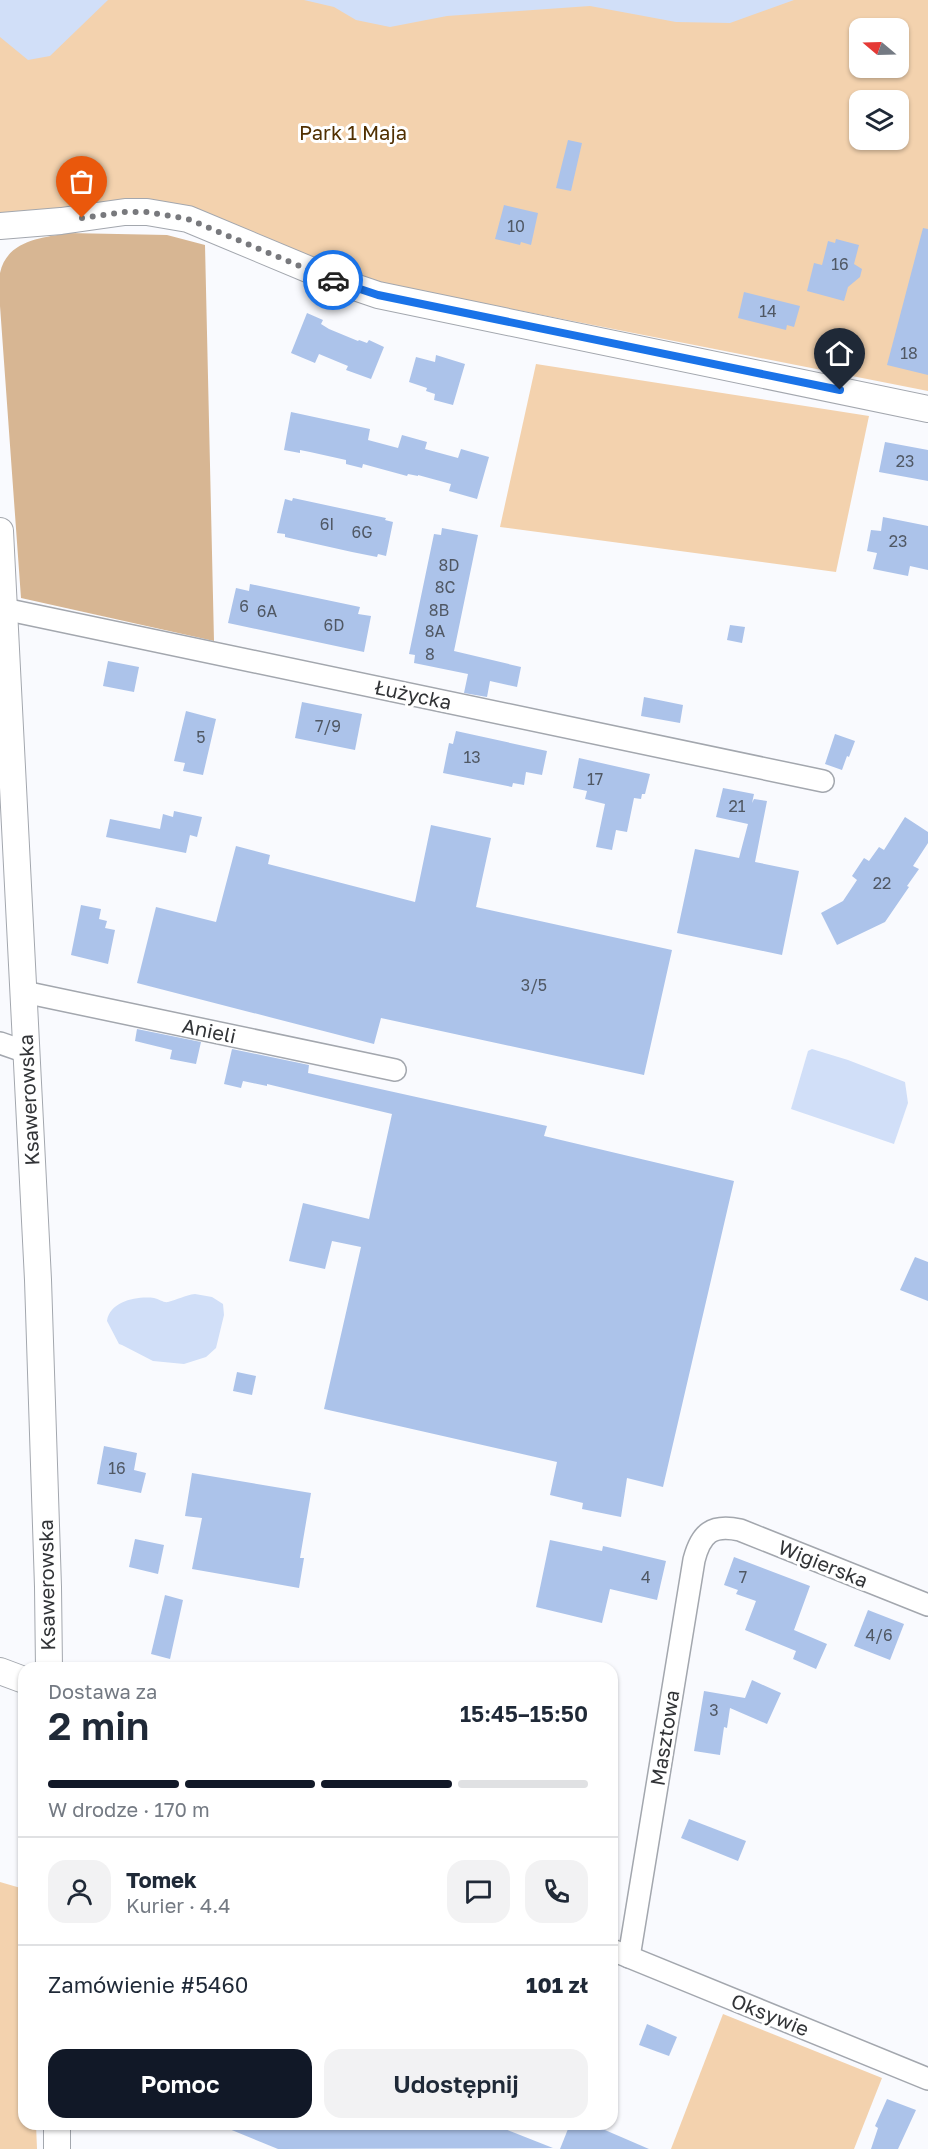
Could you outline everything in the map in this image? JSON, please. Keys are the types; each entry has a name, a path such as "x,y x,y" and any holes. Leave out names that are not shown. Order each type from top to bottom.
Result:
{"street":[{"path":"0,226 61,221 125,212 172,215 188,219 334,280 378,295 928,409"},
{"name":"Ksawerowska","path":"0,531 38,1280 49,1662"},
{"name":"Łużycka","path":"4,609 823,781"},
{"name":"Anieli","path":"24,992 395,1070"},
{"path":"0,1043 26,1052"},
{"name":"Wigierska","path":"718,1528 740,1530 928,1605"},
{"name":"Masztowa","path":"620,1954 693,1560 700,1541 718,1528"},
{"path":"0,1671 18,1678"},
{"name":"Oksywie","path":"620,1954 928,2079"},
{"path":"57,2130 57,2149"}],"green space":[{"name":"Park 1 Maja","path":"0,0 928,0 928,391 350,277 199,211 0,215"},
{"path":"536,364 869,416 836,572 500,527"},
{"path":"0,1882 18,1887 18,2130 36,2130 37,2149 0,2149"},
{"path":"723,2014 882,2078 854,2149 671,2149"}],"shaded area":[{"path":"68,233 167,235 205,245 214,641 21,598 0,306 0,273 4,262 18,247 37,239"}],"water":[{"path":"0,0 108,0 50,56 28,60 0,37"},
{"path":"304,0 794,0 730,23 676,22 590,6 447,16 390,27 356,20 334,7"},
{"path":"812,1049 905,1082 908,1103 894,1144 791,1109 808,1051"},
{"path":"195,1294 212,1297 223,1304 224,1315 216,1348 206,1357 184,1364 153,1361 119,1344 107,1321 113,1309 125,1301 154,1298 168,1302"}],"building":[{"path":"568,140 582,143 571,191 556,188"},
{"path":"504,205 538,213 531,245 521,242 520,245 495,239"},
{"path":"923,228 928,229 928,375 887,365"},
{"path":"836,239 859,245 854,264 862,269 860,277 848,287 844,301 807,291 814,263 822,265 828,241 835,243"},
{"path":"744,292 800,306 794,327 787,325 786,330 738,318"},
{"path":"307,313 323,320 321,324 329,329 358,341 367,343 369,340 384,347 371,379 346,370 348,366 319,354 315,363 291,353"},
{"path":"436,355 465,364 453,405 434,400 435,394 426,391 427,388 409,382 416,357 435,362"},
{"path":"291,412 370,429 368,440 398,448 402,435 427,442 425,449 458,458 461,449 489,457 477,499 449,491 451,484 418,475 408,474 407,476 363,464 362,468 346,464 346,460 300,450 300,453 284,450"},
{"path":"885,442 928,450 928,481 879,472"},
{"path":"293,498 386,518 385,520 393,522 386,556 378,554 377,557 352,552 285,537 285,534 277,533 285,499 292,501"},
{"path":"883,517 928,526 928,570 910,566 908,576 873,569 877,553 867,551 871,530 881,531"},
{"path":"442,528 478,535 454,651 521,667 517,687 490,681 487,697 464,693 468,674 414,663 415,655 409,654 434,534 441,535"},
{"path":"250,584 360,607 358,614 371,616 364,652 228,623 236,588 249,591"},
{"path":"730,625 745,627 742,643 727,640"},
{"path":"108,661 139,667 134,692 103,686"},
{"path":"644,697 683,705 680,723 641,716"},
{"path":"302,702 362,714 355,750 295,738"},
{"path":"186,711 216,719 203,775 183,771 185,763 174,761"},
{"path":"456,731 547,751 542,775 526,772 524,785 513,783 512,787 443,773 449,743 453,744"},
{"path":"835,734 855,741 842,770 825,764"},
{"path":"579,758 650,774 645,794 642,794 641,799 634,798 627,832 616,830 612,850 596,847 605,804 585,799 587,791 573,788"},
{"path":"723,788 754,794 752,803 754,799 767,801 755,862 799,871 782,955 677,933 695,849 739,858 748,824 716,817"},
{"path":"174,811 202,817 197,837 190,835 186,853 106,837 110,819 160,829 163,814 173,817"},
{"path":"905,817 928,832 928,843 913,866 919,869 885,922 837,945 821,913 843,901 857,880 852,876 864,858 869,861 879,847 884,850"},
{"path":"431,825 491,838 476,907 672,950 644,1075 381,1018 374,1044 137,983 156,907 216,922 236,846 270,855 268,864 415,902"},
{"path":"81,905 101,909 99,919 107,921 105,928 115,930 108,964 71,955"},
{"path":"137,1029 201,1042 196,1064 170,1059 172,1050 135,1041"},
{"path":"232,1049 309,1065 308,1073 547,1126 544,1136 734,1181 663,1487 627,1478 621,1517 582,1509 583,1503 550,1495 557,1462 324,1409 361,1247 332,1241 325,1269 289,1261 303,1203 369,1219 392,1114 267,1084 267,1086 243,1081 241,1088 224,1084"},
{"path":"915,1257 928,1262 928,1301 900,1290"},
{"path":"237,1372 256,1376 252,1395 233,1391"},
{"path":"104,1446 137,1453 134,1470 146,1473 141,1493 97,1484"},
{"path":"192,1473 311,1493 300,1558 304,1558 299,1588 192,1569 202,1518 185,1516"},
{"path":"135,1539 164,1545 158,1574 129,1567"},
{"path":"550,1540 602,1551 603,1546 666,1561 657,1600 610,1589 602,1623 536,1607"},
{"path":"734,1557 810,1586 794,1630 827,1644 816,1669 793,1659 796,1651 745,1630 756,1601 736,1594 738,1590 724,1585"},
{"path":"165,1595 183,1600 170,1659 151,1654"},
{"path":"868,1610 904,1624 890,1660 854,1646"},
{"path":"752,1680 781,1693 767,1724 730,1708 727,1728 724,1727 720,1755 694,1751 704,1691 745,1698"},
{"path":"689,1819 746,1841 738,1861 681,1838"},
{"path":"647,2024 677,2037 669,2056 639,2045"},
{"path":"887,2099 916,2110 898,2149 871,2149 878,2128 875,2126"},
{"path":"232,2130 507,2130 553,2148 278,2149"},
{"path":"568,2130 605,2130 649,2149 560,2149"}],"way so far":[{"path":"82,218 125,212 172,215 188,219 333,280"}],"route":[{"path":"333,280 378,295 840,390"}]}
